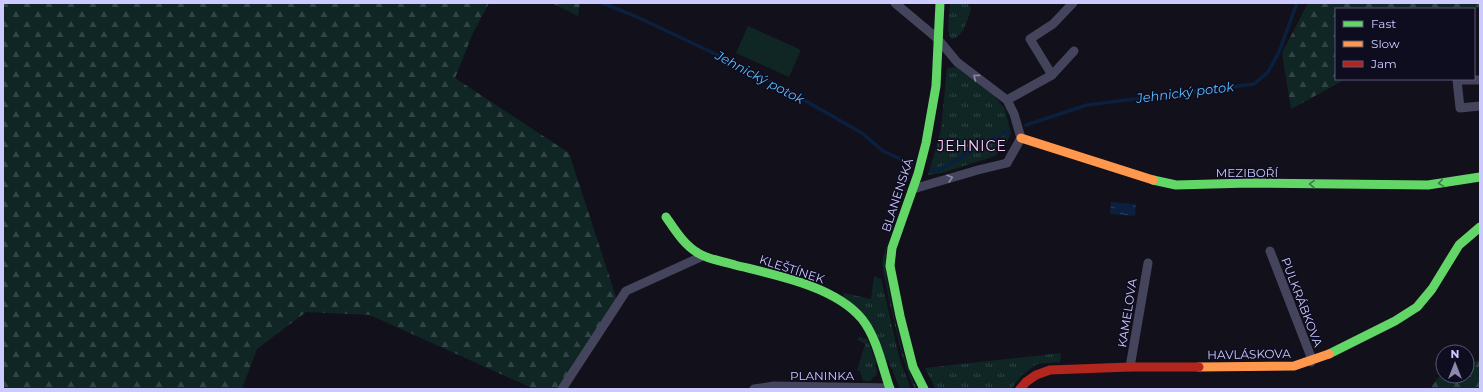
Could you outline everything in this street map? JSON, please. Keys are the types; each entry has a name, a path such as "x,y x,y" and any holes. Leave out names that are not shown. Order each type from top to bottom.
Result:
{"street":[{"path":"896,3 938,39 956,62 1007,100 1014,114 1020,138 1007,163 913,189"},
{"name":"BLANENSKÁ","path":"924,389 913,367 900,316 890,266 892,248 913,189 926,143 932,113 936,86 940,3"},
{"path":"1052,75 1030,39 1053,24 1073,3"},
{"path":"1007,100 1052,75 1074,51"},
{"path":"1480,80 1457,80 1460,108 1480,106"},
{"name":"MEZIBOŘÍ","path":"1020,138 1159,182 1176,185 1249,183 1428,185 1480,177"},
{"name":"KLEŠTÍNEK","path":"666,217 684,241 703,256 824,291 853,310 862,319 868,329 890,389"},
{"name":"HAVLÁSKOVA","path":"1020,389 1026,382 1036,375 1050,370 1130,367 1294,366 1311,362 1333,353 1401,318 1414,309 1428,296 1460,245 1480,227"},
{"name":"PULKRÁBKOVA","path":"1270,251 1311,357 1311,362"},
{"path":"562,389 626,291 703,256"},
{"name":"KAMELOVA","path":"1130,367 1148,263"},
{"name":"PLANINKA","path":"754,389 774,386 890,389"}],"green space":[{"path":"3,3 489,3 473,33 455,78 569,153 620,309 566,389 534,389 370,315 306,312 257,349 242,389 3,389"},
{"path":"552,3 580,3 578,16"},
{"path":"950,3 965,3 970,6 971,10 962,32 956,38 952,39 948,27"},
{"path":"1308,3 1480,3 1480,7 1475,10 1475,8 1335,8 1335,80 1344,80 1291,109 1282,53"},
{"path":"748,26 801,50 789,77 736,53"},
{"path":"956,67 992,93 1005,109 1011,133 1007,142 995,156 942,173 928,175 941,130 947,68"},
{"path":"887,243 886,271 890,298 903,353 917,389 914,389 902,355 889,300 882,263"},
{"path":"874,276 881,279 900,360 911,389 900,389 888,360 886,361 843,296 844,293 871,299"},
{"path":"859,337 867,339 877,364 875,365 877,370 876,376 872,378 871,381 863,381 860,371 857,371 865,344 857,340"},
{"path":"1061,353 1060,362 1037,364 1021,376 1011,389 936,389 925,368"},
{"path":"1480,360 1480,389 1430,389 1435,382 1435,384 1475,384 1475,362"}],"water":[{"path":"1111,202 1136,204 1135,216 1110,214"}],"waterway":[{"name":"Jehnický potok","path":"602,3 635,16 760,75 862,133 883,151 911,164"},
{"name":"Jehnický potok","path":"1026,125 1087,105 1254,84 1268,72 1279,52 1297,3"},
{"name":"Jehnický potok","path":"932,170 942,168 1008,131"}],"traffic: fast":[{"path":"924,389 913,367 900,316 890,266 892,248 918,174 926,143 936,86 940,3"},
{"path":"1153,180 1176,185 1249,183 1428,185 1480,177"},
{"path":"666,217 684,242 693,250 702,255 711,259 803,283 836,298 850,308 862,319 872,335 879,352 890,389"},
{"path":"1329,354 1395,321 1417,307 1432,289 1459,245 1480,227"}],"traffic: slow":[{"path":"1021,138 1153,180"},
{"path":"1199,367 1294,366 1329,354"}],"traffic: jam":[{"path":"1020,389 1026,382 1036,375 1050,370 1130,367 1199,367"}],"district":[{"name":"JEHNICE","path":"972,146"}]}
